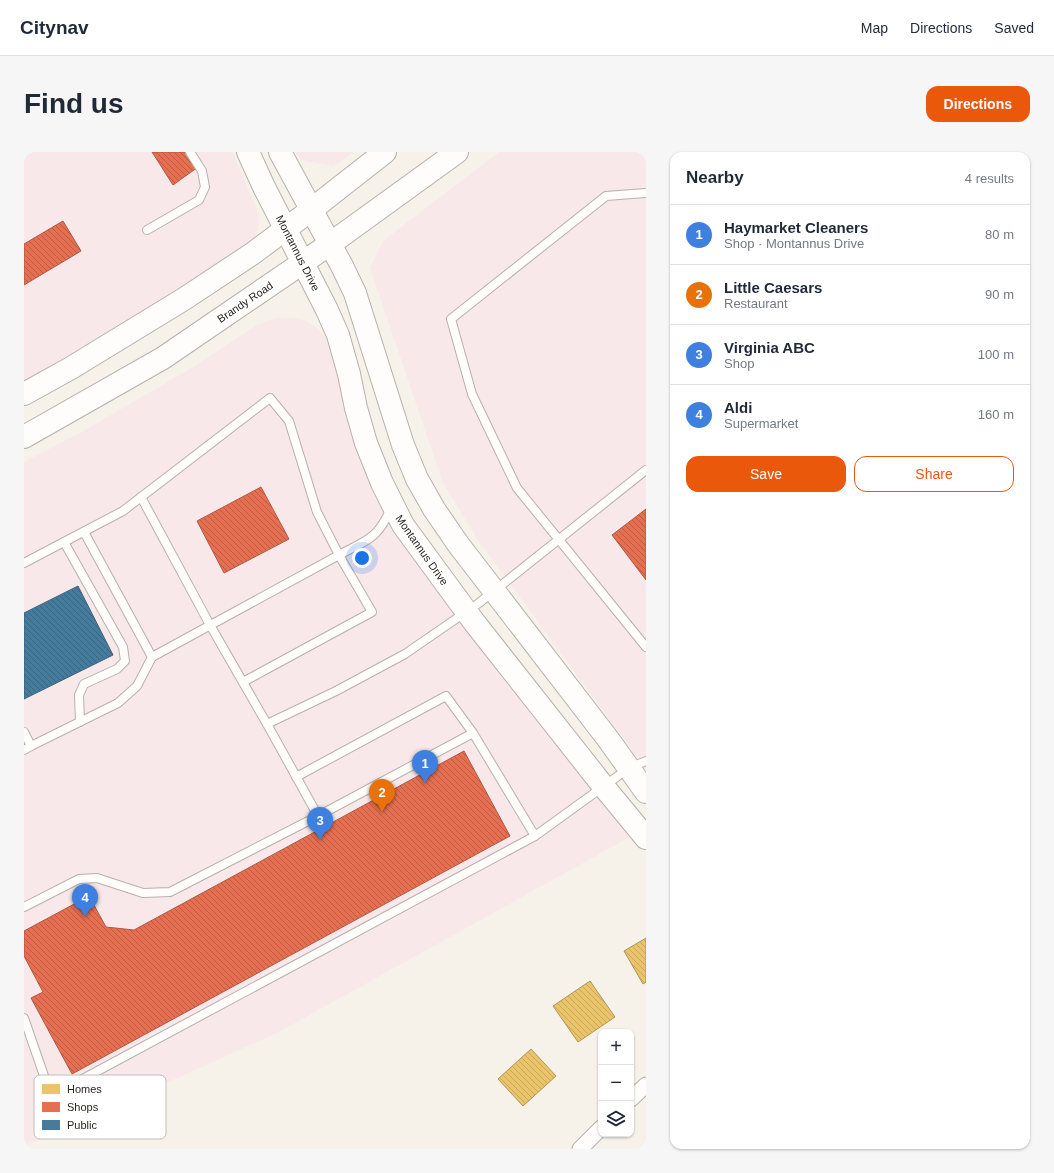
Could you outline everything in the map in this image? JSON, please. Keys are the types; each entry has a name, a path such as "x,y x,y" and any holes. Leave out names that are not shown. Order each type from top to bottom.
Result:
{"street":[{"name":"Montannus Drive","path":"248,152 338,335 366,443 374,467 392,505 413,540 467,612 646,838"},
{"path":"280,152 348,277 357,300 393,416 417,479 434,509 494,592 608,738 638,765 646,792"},
{"path":"24,394 71,368 184,299 252,254 385,152"},
{"name":"Brandy Road","path":"24,437 164,358 303,263 457,152"},
{"path":"634,1095 646,1085"},
{"path":"580,1149 598,1131"}],"lane":[{"path":"148,230 199,200 205,187 202,171 190,152"},
{"path":"646,193 606,196 451,319 472,394 517,488 646,647"},
{"path":"24,563 123,511 270,398 289,421 318,512 339,555 372,612 243,682"},
{"path":"267,724 336,691 405,654 494,592 646,470"},
{"path":"141,498 210,625 318,816"},
{"path":"24,732 28,748 118,703 137,686 152,657 370,539 385,522 392,505"},
{"path":"84,532 152,657"},
{"path":"64,542 123,647 125,661 117,669 84,684 79,694 80,722"},
{"path":"296,777 446,696 473,733 535,836"},
{"path":"24,907 79,879 97,878 143,892 170,892 318,816 473,733"},
{"path":"90,1075 535,836 604,786 638,765"},
{"path":"24,1018 44,1075"}],"shaded area":[{"path":"24,152 232,152 256,207 259,220 258,229 251,247 24,384"},
{"path":"295,152 354,152 334,166 302,160"},
{"path":"499,152 646,152 646,769 480,543 443,483 370,268 383,241"},
{"path":"291,318 304,320 316,327 325,337 337,359 348,418 359,456 375,498 401,542 575,770 630,837 277,1033 166,1083 166,1075 34,1075 34,1139 41,1139 24,1146 24,462 80,433 193,367 257,325 269,320"}],"building: Homes":[{"path":"646,938 646,982 643,984 624,951"},
{"path":"590,981 615,1017 578,1042 553,1006"},
{"path":"531,1049 556,1076 523,1106 498,1079"}],"building: Shops":[{"path":"152,152 189,152 198,167 173,185"},
{"path":"63,221 81,251 24,285 24,244"},
{"path":"261,487 289,539 224,573 197,521"},
{"path":"646,509 646,580 612,535"},
{"path":"464,751 510,836 72,1074 31,998 43,992 24,956 24,931 89,896 106,927 134,930"}],"building: Public":[{"path":"78,586 113,655 24,699 24,613"}],"place":[{"name":"Haymarket Cleaners","path":"425,783"},
{"name":"Little Caesars","path":"382,812"},
{"name":"Virginia ABC","path":"320,840"},
{"name":"Aldi","path":"85,917"}]}
